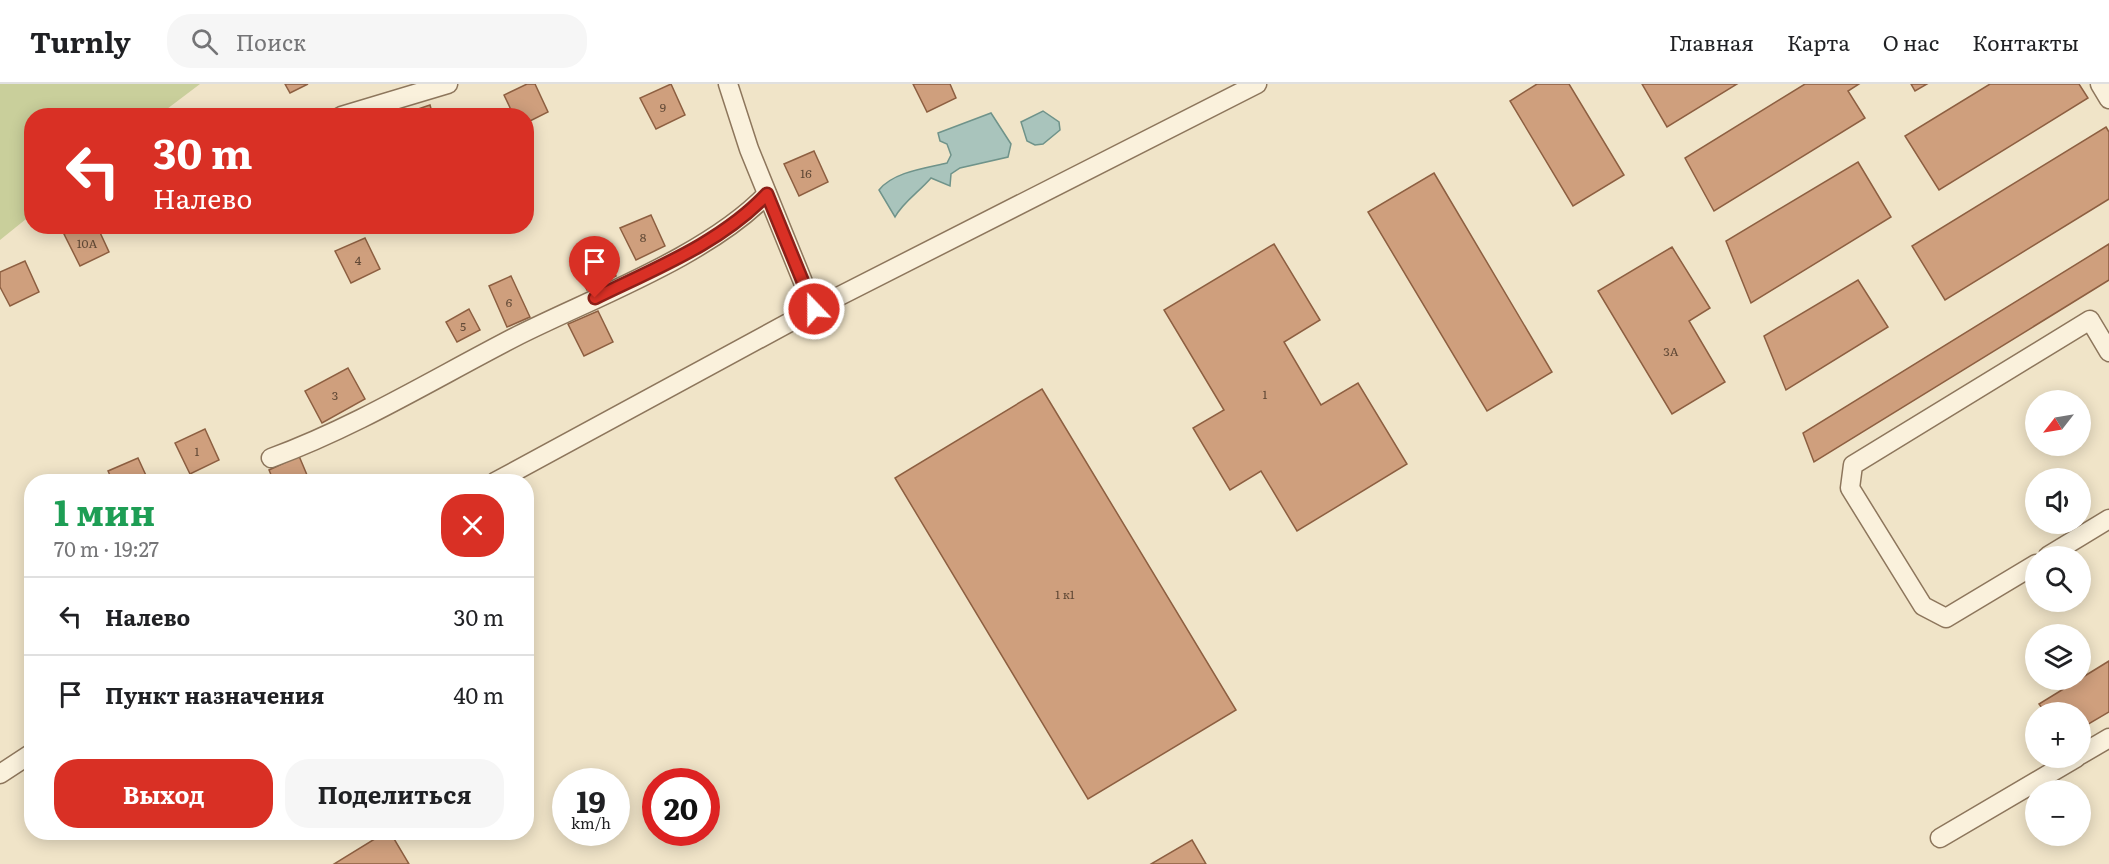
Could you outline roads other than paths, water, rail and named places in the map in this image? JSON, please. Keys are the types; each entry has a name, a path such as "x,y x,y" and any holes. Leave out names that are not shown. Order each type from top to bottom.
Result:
{"lane":[{"path":"368,108 448,84"},
{"path":"728,84 767,194 814,309"},
{"path":"510,474 814,309 1257,84"},
{"path":"2100,84 2109,99"},
{"path":"271,458 300,447 388,405 714,237 751,210 767,194"},
{"path":"2025,571 1946,618 1923,606 1850,488 1853,465 2090,320 2109,352"},
{"path":"2064,546 2109,519"},
{"path":"2091,749 2109,738"},
{"path":"0,774 24,758"},
{"path":"1940,838 2059,768"}],"water":[{"path":"1043,111 1059,122 1060,130 1043,144 1035,145 1027,141 1021,122"},
{"path":"991,113 1011,144 1008,157 960,168 951,174 950,186 931,178 895,217 879,190 901,175 947,163 951,155 947,144 940,141 938,133"}]}
